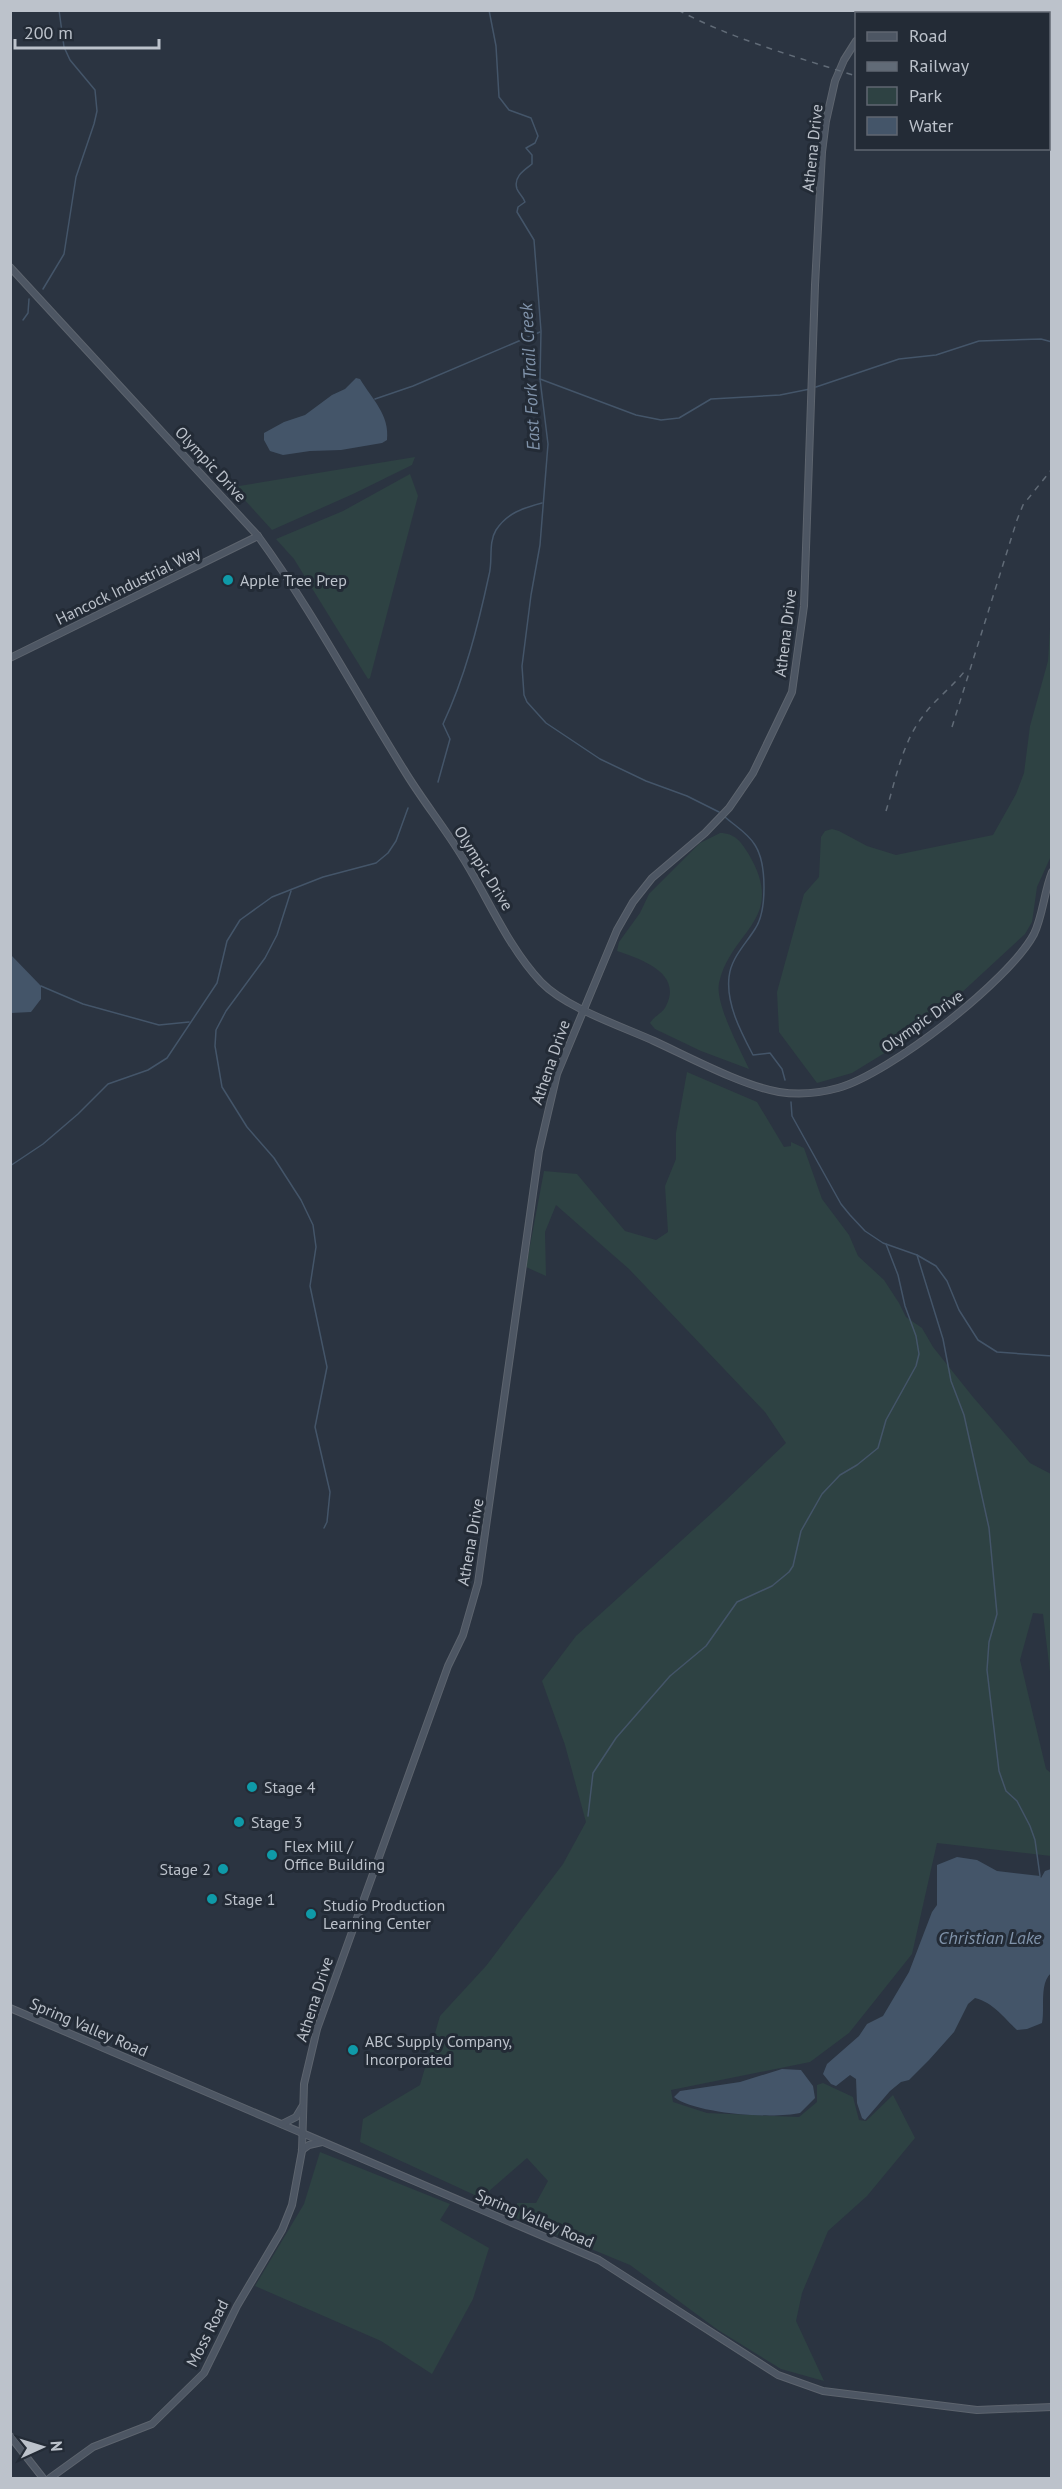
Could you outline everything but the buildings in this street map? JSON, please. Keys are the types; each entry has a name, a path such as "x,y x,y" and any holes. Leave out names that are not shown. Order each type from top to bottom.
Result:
{"street":[{"name":"Athena Drive","path":"302,2133 304,2084 308,2060 330,1987 448,1666 463,1635 478,1583 543,1127 557,1074 617,930 633,902 652,878 705,833 729,808 753,773 792,692 804,606 822,152 835,81 855,43"},
{"name":"Olympic Drive","path":"10,267 258,536 292,585 406,773 462,856 527,966 552,992 583,1010 738,1078 777,1092 805,1093 837,1088 871,1073 920,1042 977,999 999,977 1034,933 1052,872"},
{"name":"Hancock Industrial Way","path":"10,658 258,536"},
{"name":"Spring Valley Road","path":"10,2008 599,2260 778,2375 823,2391 977,2410 1052,2407"},
{"path":"282,2124 296,2117 304,2104"},
{"name":"Moss Road","path":"50,2478 93,2447 152,2424 204,2373 237,2306 282,2230 292,2205 302,2151 302,2133"},
{"path":"302,2151 309,2145 323,2142"},
{"path":"10,2436 43,2478"}],"green space":[{"path":"415,457 412,465 272,530 233,487"},
{"path":"410,474 418,496 368,679 294,559 276,539 343,511"},
{"path":"1051,612 1051,856 1037,887 1032,922 1025,934 959,995 896,1046 852,1073 817,1083 779,1032 777,992 804,894 819,877 821,837 825,831 832,829 867,846 896,855 993,835 1016,794 1024,773 1030,726 1048,661"},
{"path":"720,833 734,836 748,853 759,876 762,894 760,909 725,965 719,983 724,1014 749,1069 701,1051 655,1029 650,1023 666,1006 670,994 669,985 664,976 648,963 617,951 619,942 640,913 649,894 700,843"},
{"path":"687,1072 757,1102 784,1147 791,1146 791,1142 804,1148 822,1199 849,1235 858,1256 884,1280 906,1317 922,1328 933,1347 973,1397 1030,1463 1051,1474 1051,1680 1043,1614 1033,1613 1020,1660 1046,1769 1051,1773 1051,1856 937,1843 912,1954 849,2033 810,2062 671,2090 673,2102 707,2113 799,2117 817,2102 817,2085 823,2083 853,2097 859,2120 866,2121 893,2095 915,2138 867,2196 828,2231 802,2293 796,2321 824,2381 781,2369 718,2330 630,2265 516,2218 517,2203 536,2203 548,2181 527,2158 481,2198 360,2142 363,2119 420,2085 440,2016 486,1966 563,1864 586,1822 565,1745 542,1681 576,1636 786,1443 765,1412 629,1269 556,1205 545,1232 546,1276 526,1267 544,1171 577,1174 625,1231 656,1240 668,1232 665,1186 676,1159 676,1133"},
{"path":"320,2152 450,2204 440,2220 489,2248 473,2299 432,2374 381,2341 255,2286 304,2204"}],"water":[{"path":"356,378 360,379 383,415 387,440 382,443 341,450 283,455 270,451 264,440 264,433 284,422 305,415 332,395 345,389"},
{"path":"10,954 41,986 41,999 31,1012 11,1013"},
{"name":"Christian Lake","path":"957,1857 977,1860 997,1871 1040,1876 1041,1878 1045,1871 1051,1869 1051,1973 1045,1983 1042,2023 1017,2030 993,2007 975,1998 968,2004 954,2032 929,2060 909,2080 901,2082 890,2091 865,2120 862,2118 857,2103 856,2079 850,2075 836,2086 831,2084 823,2074 827,2064 859,2036 867,2024 883,2016 909,1972 932,1912 937,1905 937,1865"},
{"path":"782,2069 801,2070 813,2086 815,2098 800,2113 788,2115 735,2114 699,2108 674,2097 680,2091 740,2082"}],"waterway":[{"path":"43,289 64,254 76,177 97,111 95,90 70,60 64,47 59,10"},
{"name":"East Fork Trail Creek","path":"489,10 496,46 499,97 509,110 531,118 538,136 535,143 526,148 532,155 532,164 520,174 516,185 525,202 518,207 517,212 534,240 541,331 540,379 548,444 540,545 522,666 524,695 527,702 546,723 600,759 719,812"},
{"path":"23,320 28,313 29,299"},
{"path":"375,399 413,386 540,332"},
{"path":"816,387 899,359 936,355 979,341 1041,339 1052,342"},
{"path":"540,379 636,415 661,420 679,418 711,399 780,395 810,389"},
{"path":"438,782 450,739 443,724 458,688 475,632 490,570 494,535 500,524 510,515 542,503"},
{"path":"10,1166 43,1144 108,1084 148,1070 167,1058 217,983 227,941 240,920 272,897 323,877 376,863 388,853 396,841 408,808"},
{"name":"East Fork Trail Creek","path":"725,817 745,833 755,845 762,864 764,887 759,921 735,958 730,970 729,987 732,1007 753,1055 770,1053 782,1069 785,1080"},
{"path":"291,891 277,935 265,958 226,1011 216,1030 215,1046 222,1087 247,1127 274,1158 301,1200 313,1225 316,1247 310,1286 327,1367 315,1427 330,1492 327,1522 324,1528"},
{"path":"41,986 83,1004 159,1025 189,1022"},
{"name":"East Fork Trail Creek","path":"791,1102 792,1116 841,1204 865,1231 883,1243 917,1255 936,1266 947,1281 959,1310 978,1340 997,1352 1052,1356"},
{"path":"588,1816 593,1773 616,1738 670,1676 706,1646 737,1602 772,1586 789,1572 793,1566 801,1531 822,1494 840,1475 878,1448 886,1420 916,1366 919,1354 898,1275 886,1244"},
{"path":"917,1255 943,1339 951,1381 964,1415 989,1528 997,1614 989,1642 987,1670 999,1771 1006,1791 1017,1801 1030,1826 1035,1840 1040,1876"}],"railway":[{"path":"678,10 743,39 855,76"},
{"path":"952,727 1017,520 1023,505 1052,469"},
{"path":"886,811 900,762 916,727 928,710 967,668"}],"place":[{"name":"Apple Tree Prep","path":"228,580"},
{"name":"Stage 4","path":"252,1787"},
{"name":"Stage 3","path":"239,1822"},
{"name":"Flex Mill / Office Building","path":"272,1855"},
{"name":"Stage 2","path":"223,1869"},
{"name":"Stage 1","path":"212,1899"},
{"name":"Studio Production Learning Center","path":"311,1914"},
{"name":"ABC Supply Company, Incorporated","path":"353,2050"}]}
